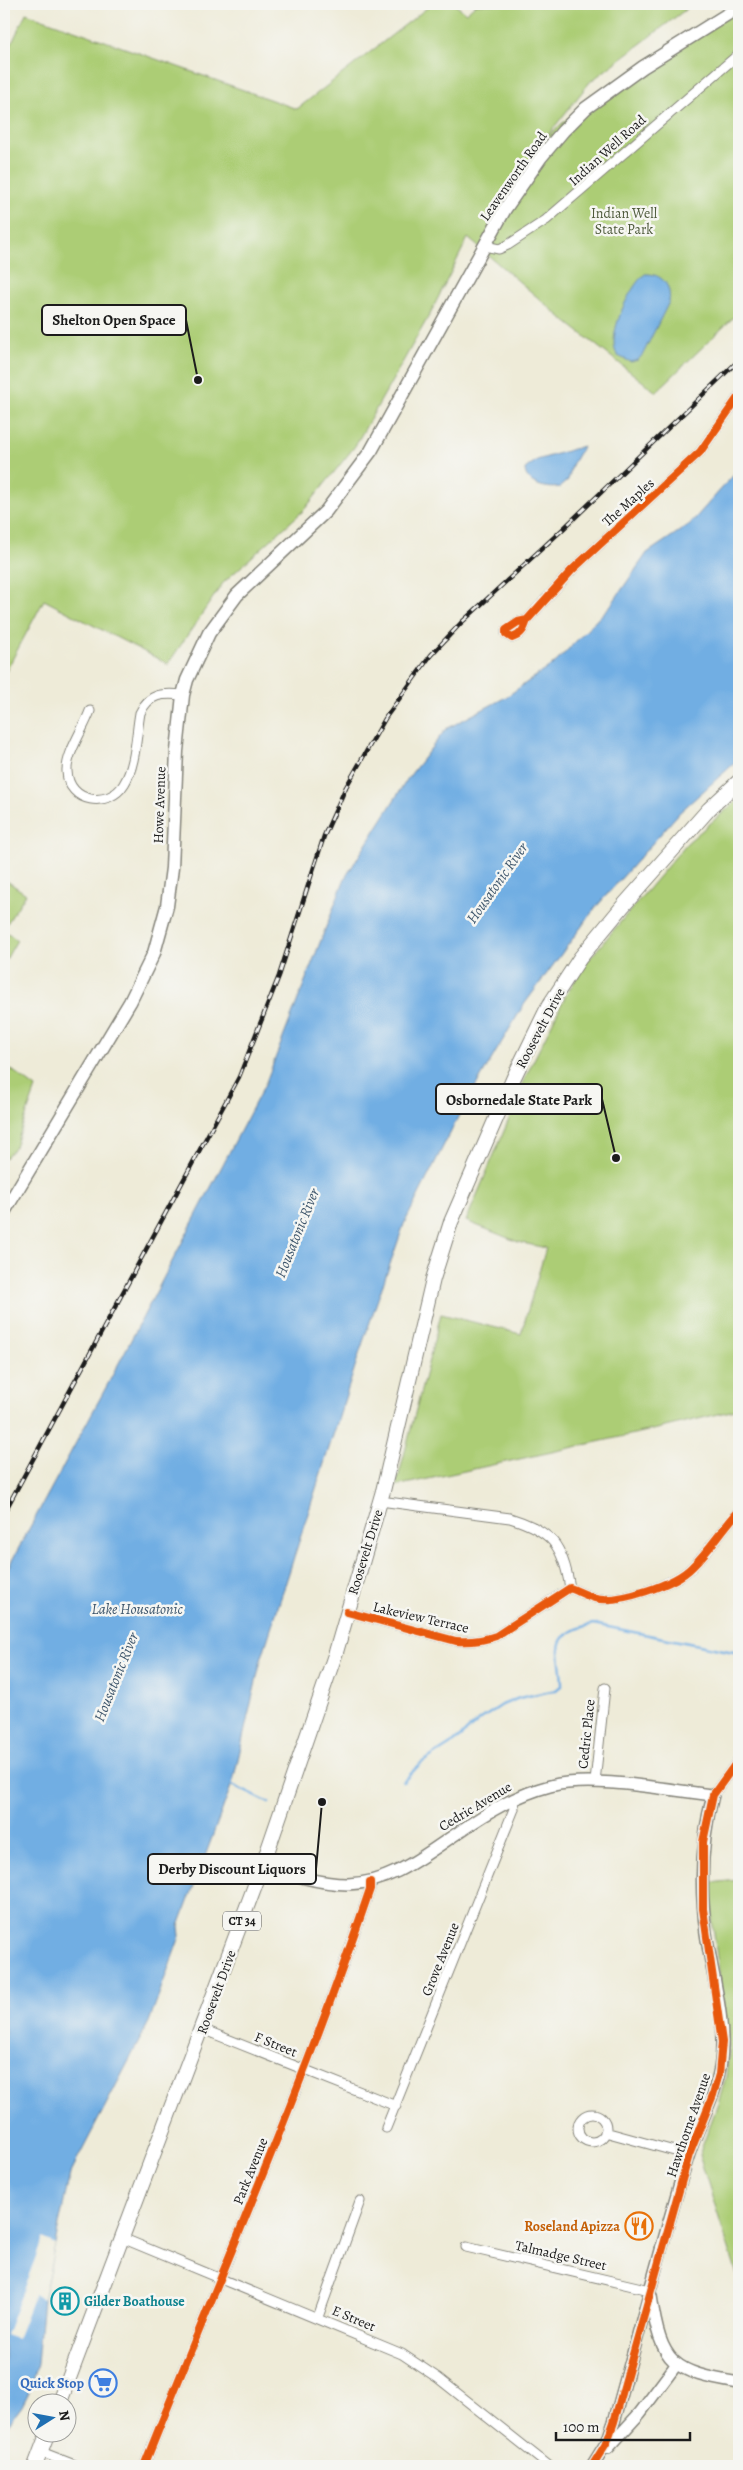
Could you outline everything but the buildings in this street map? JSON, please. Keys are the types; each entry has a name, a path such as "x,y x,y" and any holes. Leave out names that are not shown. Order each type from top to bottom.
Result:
{"main road":[{"name":"Leavenworth Road","path":"386,429 505,209 542,157 586,108 643,66 739,6"},
{"name":"Howe Avenue","path":"4,1212 130,1002 154,953 167,906 172,868 177,751 183,695 198,655 220,617 237,596 326,511 347,485 386,429"},
{"name":"Roosevelt Drive","path":"64,2392 263,1864 336,1652 380,1501 433,1279 451,1222 514,1077 548,1007 580,958 623,906 709,809 739,780"},
{"path":"35,2466 44,2442"}],"street":[{"name":"Indian Well Road","path":"485,246 500,249 508,246 546,220 739,54"},
{"name":"The Maples","path":"527,620 572,570 700,452 739,396"},
{"path":"90,711 68,761 67,772 76,793 82,798 92,800 116,794 123,786 128,776 143,706 160,693 183,695"},
{"path":"380,1501 510,1518 524,1522 551,1538 557,1544 567,1569 570,1588 596,1598 631,1594 670,1583 694,1566 723,1528 739,1511"},
{"name":"Lakeview Terrace","path":"347,1612 456,1641 479,1641 496,1636 570,1588"},
{"name":"Cedric Place","path":"595,1782 605,1688"},
{"name":"Hawthorne Avenue","path":"597,2464 614,2422 689,2155 714,2095 722,2055 721,2029 703,1909 703,1842 713,1795 739,1759"},
{"name":"Cedric Avenue","path":"263,1864 301,1877 333,1883 370,1882 409,1866 513,1799 552,1786 595,1782 713,1795"},
{"name":"Grove Avenue","path":"386,2128 514,1809 513,1799"},
{"name":"Park Avenue","path":"144,2466 305,2070 370,1890 370,1882"},
{"name":"F Street","path":"202,2029 396,2106"},
{"path":"605,2132 689,2155"},
{"path":"318,2317 360,2201"},
{"name":"E Street","path":"122,2238 318,2317 402,2354 438,2378 549,2466"},
{"name":"Talmadge Street","path":"466,2247 650,2290"},
{"path":"650,2290 660,2334 667,2352 676,2365 698,2375 739,2382"},
{"name":"Hawthorne Avenue","path":"597,2464 640,2413 676,2365"},
{"path":"41,2452 77,2466"}],"green space":[{"name":"Indian Well State Park","path":"432,4 454,4 466,13 476,4 693,4 590,82 544,140 589,101 613,84 739,4 739,312 656,392 564,320 468,238 430,314 355,446 304,510 223,583 168,664 44,600 4,675 4,60 26,13 297,109"},
{"path":"739,799 739,1409 657,1429 396,1486 441,1314 521,1334 546,1248 518,1242 466,1221 512,1112 518,1092 566,995 585,964 687,843"},
{"path":"4,879 26,894 4,928"},
{"path":"4,930 17,940 4,963"},
{"path":"4,1064 36,1088 15,1147 4,1159"},
{"path":"739,1880 739,2281 699,2155 719,2101 726,2076 729,2050 712,1918 710,1883"}],"water":[{"path":"645,274 661,278 667,286 670,296 669,302 643,354 638,360 631,362 618,356 614,338 616,326 626,301 632,289"},
{"path":"583,446 572,465 568,480 560,487 543,487 529,479 526,474 525,469 537,460"},
{"name":"Lake Housatonic","path":"739,469 739,759 680,812 596,907 523,1006 461,1111 404,1224 363,1342 261,1660 233,1781 179,1926 180,1936 149,2022 70,2174 43,2299 37,2364 32,2386 22,2406 4,2430 4,1575 110,1380 266,1082 345,878 408,778 446,729 506,697 556,662 611,605 647,553 690,524"}],"pier":[{"path":"43,2238 55,2244 43,2299 34,2295 17,2339 6,2335"}],"waterway":[{"path":"403,1782 421,1763 454,1742 481,1719 502,1705 519,1698 556,1690 562,1685 560,1645 562,1639 568,1633 578,1629 593,1624 739,1653"},
{"path":"230,1784 269,1803"}],"railway":[{"path":"4,1513 239,1077 279,976 324,836 346,787 386,717 431,655 461,623 563,529 739,360"}],"cycle path":[{"path":"527,620 518,622 506,630 506,634 512,638 520,634 527,620 572,570 700,452 739,396"},
{"path":"347,1612 456,1641 486,1639 496,1636 570,1588 595,1598 618,1598 646,1591 673,1580 692,1567 739,1511"},
{"path":"592,2466 607,2442 614,2422 689,2155 713,2095 719,2074 722,2042 703,1909 703,1842 713,1795 739,1759"},
{"path":"144,2466 318,2035 370,1889 370,1882"}],"place":[{"name":"Shelton Open Space","path":"198,380"},
{"name":"Osbornedale State Park","path":"616,1158"},
{"name":"Derby Discount Liquors","path":"322,1802"},
{"name":"Roseland Apizza","path":"639,2226"},
{"name":"Gilder Boathouse","path":"65,2301"},
{"name":"Quick Stop","path":"103,2383"}],"water label":[{"name":"Housatonic River","path":"497,883"},
{"name":"Housatonic River","path":"297,1233"},
{"name":"Housatonic River","path":"116,1677"}]}
